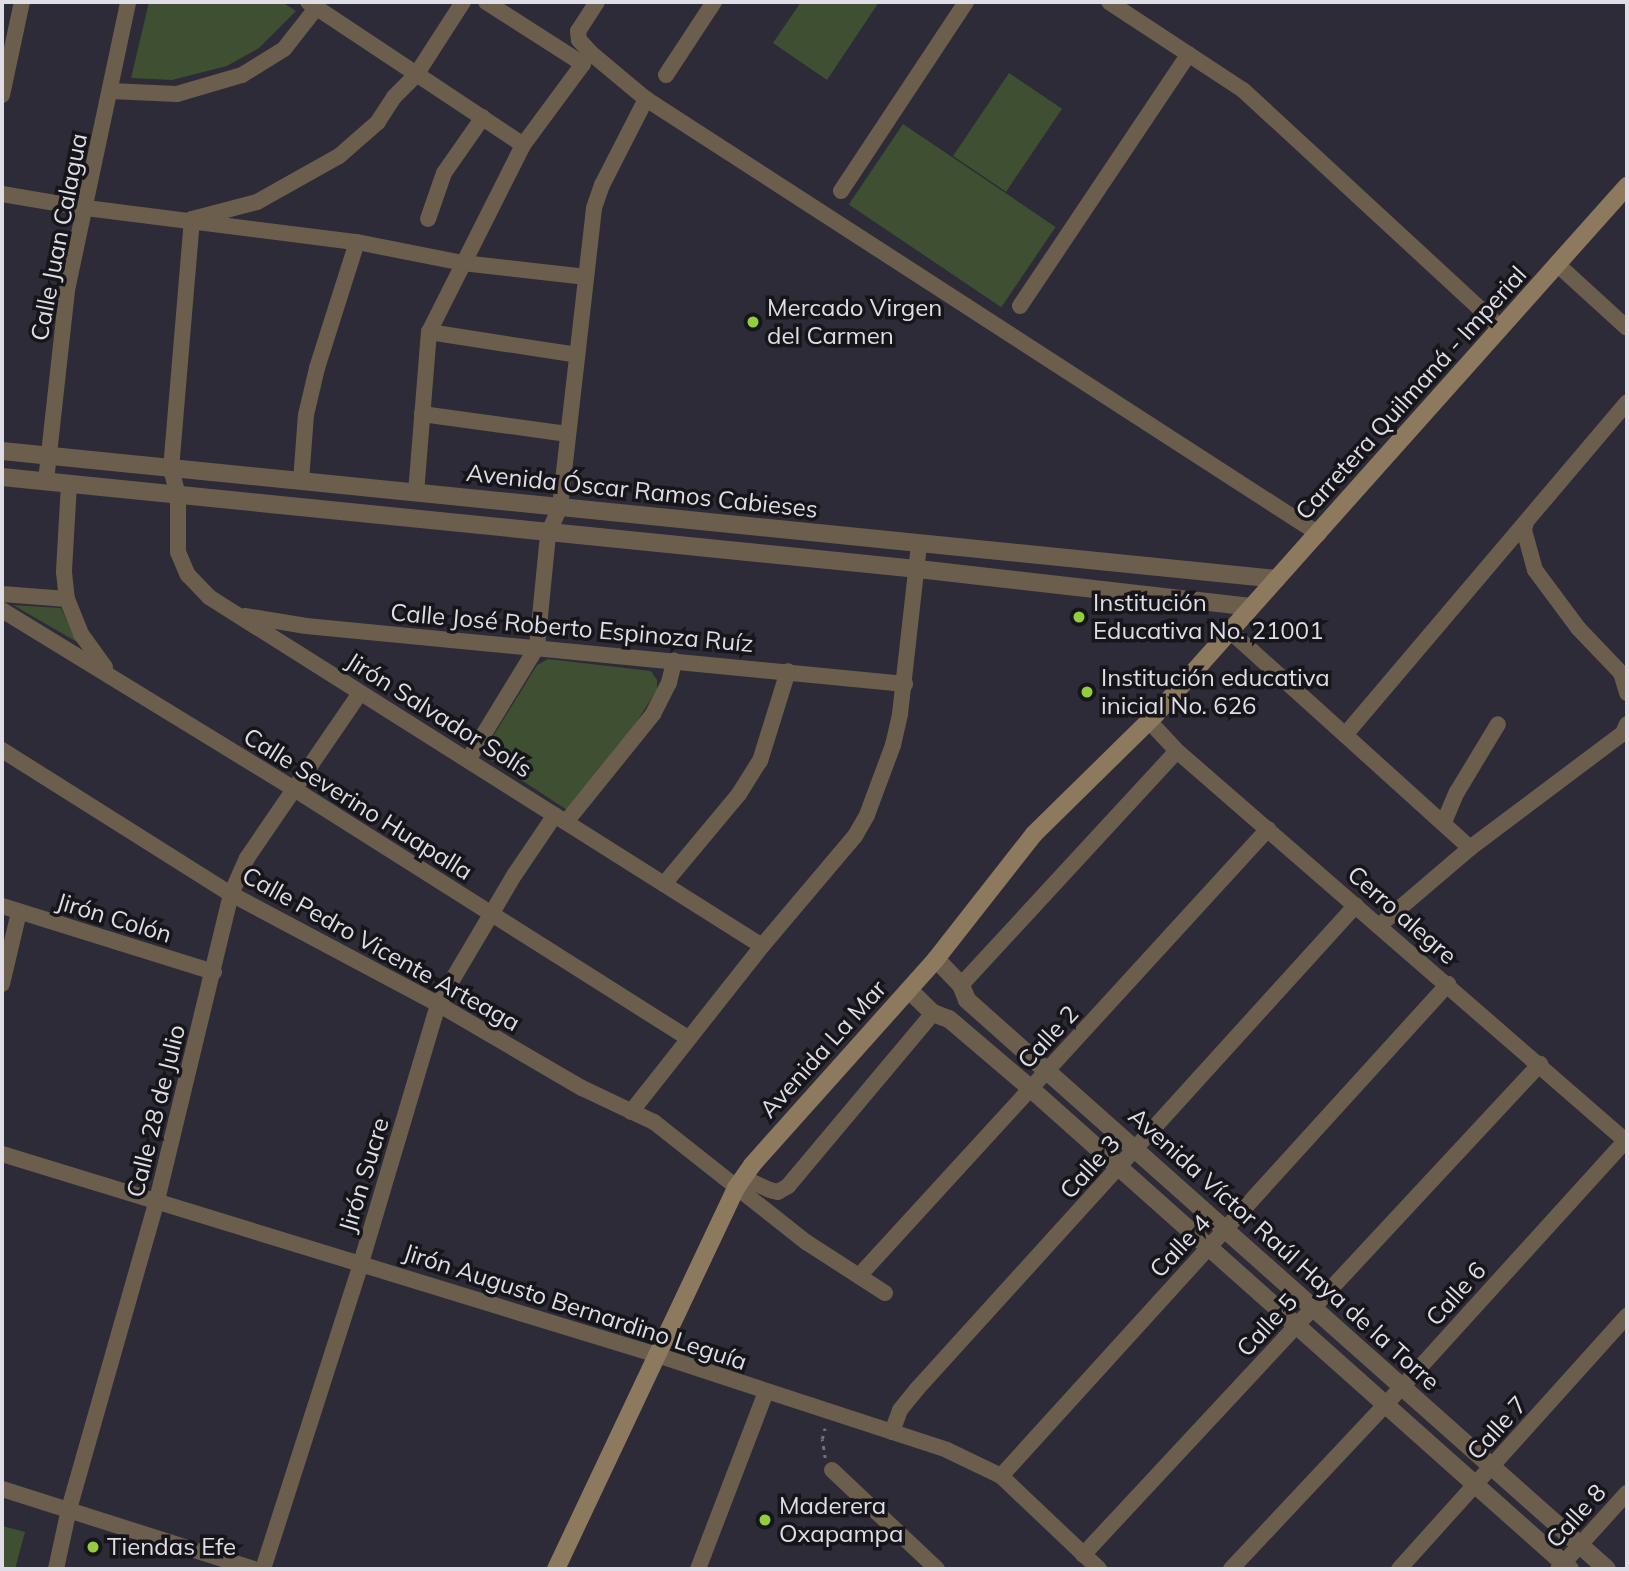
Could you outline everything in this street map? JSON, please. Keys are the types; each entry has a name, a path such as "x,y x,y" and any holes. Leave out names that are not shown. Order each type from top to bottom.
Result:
{"main road":[{"name":"Carretera Quilmaná - Imperial","path":"1230,631 1627,186"},
{"name":"Avenida La Mar","path":"556,1569 739,1183 936,959 1034,834 1149,721 1230,631"}],"street":[{"path":"2,96 8,36 22,2"},
{"name":"Calle Juan Calagua","path":"46,481 67,289 128,2"},
{"path":"192,219 257,202 339,156 378,122 394,97 416,75 463,2"},
{"path":"416,492 429,332 523,145 583,64 486,2"},
{"path":"597,2 578,32 579,40 646,99 1319,534"},
{"path":"666,75 714,2"},
{"path":"841,191 966,2"},
{"path":"1109,2 1243,90 1501,328"},
{"path":"110,91 177,94 242,75 284,49 313,5 523,145"},
{"path":"1020,306 1189,54"},
{"path":"468,760 537,647 548,534 560,507 594,208 602,185 646,99"},
{"path":"428,219 444,173 483,117"},
{"path":"2,194 86,208 192,219 357,242 463,263 586,277"},
{"name":"Jirón Salvador Solís","path":"192,219 171,468 178,495 178,551 182,563 209,597 762,946"},
{"path":"301,481 306,415 357,242"},
{"path":"1558,265 1627,328"},
{"path":"429,332 577,355"},
{"path":"1345,735 1627,403"},
{"path":"422,414 568,434"},
{"name":"Avenida Óscar Ramos Cabieses","path":"2,451 1277,579"},
{"name":"Avenida Óscar Ramos Cabieses","path":"2,477 548,534 918,569 1251,607"},
{"path":"69,484 64,572 67,599 87,643 113,678"},
{"path":"1526,522 1524,530 1535,570 1578,628 1620,673 1627,693"},
{"path":"631,1112 762,946 855,836 879,786 893,745 905,684 919,544"},
{"path":"2,594 67,599"},
{"name":"Calle Severino Huapalla","path":"2,610 294,789 688,1038"},
{"name":"Calle José Roberto Espinoza Ruíz","path":"236,614 306,626 905,684"},
{"path":"1230,631 1444,822 1470,849"},
{"name":"Jirón Sucre","path":"263,1569 361,1263 439,1004 491,915 561,819 653,714 669,682 674,661"},
{"path":"664,884 739,794 760,761 788,671"},
{"name":"Calle 28 de Julio","path":"56,1569 69,1509 157,1200 231,894 247,858 360,693"},
{"name":"Cerro alegre","path":"1149,721 1177,751 1626,1141"},
{"path":"1444,822 1457,792 1499,724"},
{"path":"1380,925 1470,849 1623,733 1627,724"},
{"name":"Calle Pedro Vicente Arteaga","path":"2,750 231,894 439,1004 631,1112 654,1122 739,1183 806,1242 885,1293"},
{"path":"961,985 1177,751"},
{"name":"Calle 2","path":"859,1276 1268,829"},
{"name":"Calle 3","path":"892,1432 900,1410 917,1389 1356,905"},
{"name":"Jirón Colón","path":"2,906 214,972"},
{"path":"2,984 19,912"},
{"name":"Avenida Víctor Raúl Haya de la Torre","path":"936,959 961,985 967,1000 1607,1569"},
{"name":"Calle 4","path":"1001,1476 1448,984"},
{"name":"Avenida Víctor Raúl Haya de la Torre","path":"909,990 933,1013 949,1019 1120,1167 1564,1567"},
{"path":"739,1183 778,1192 788,1186 933,1013"},
{"name":"Calle 5","path":"1083,1555 1540,1064"},
{"name":"Calle 6","path":"1231,1569 1403,1387 1626,1141"},
{"name":"Jirón Augusto Bernardino Leguía","path":"2,1154 657,1355 947,1450 1001,1476 1099,1569"},
{"name":"Calle 7","path":"1399,1569 1627,1316"},
{"path":"698,1569 766,1392"},
{"path":"832,1470 937,1569"},
{"path":"2,1489 254,1569"},
{"name":"Calle 8","path":"1564,1567 1627,1493"}],"path":[{"path":"830,1412 822,1439 822,1450 832,1470"}],"green space":[{"path":"149,2 282,2 296,11 259,48 227,66 172,80 131,78"},
{"path":"801,2 879,2 827,80 773,43"},
{"path":"1009,73 1062,109 1006,192 953,156"},
{"path":"903,124 1056,227 1001,307 849,204"},
{"path":"13,605 61,608 77,642"},
{"path":"548,659 651,671 657,680 657,690 625,740 567,810 482,754 537,665"},
{"path":"2,1526 25,1532 15,1569 2,1569"}],"place":[{"name":"Mercado Virgen del Carmen","path":"753,322"},
{"name":"Institución Educativa No. 21001","path":"1079,617"},
{"name":"Institución educativa inicial No. 626","path":"1087,692"},
{"name":"Maderera Oxapampa","path":"765,1520"},
{"name":"Tiendas Efe","path":"93,1547"}]}
